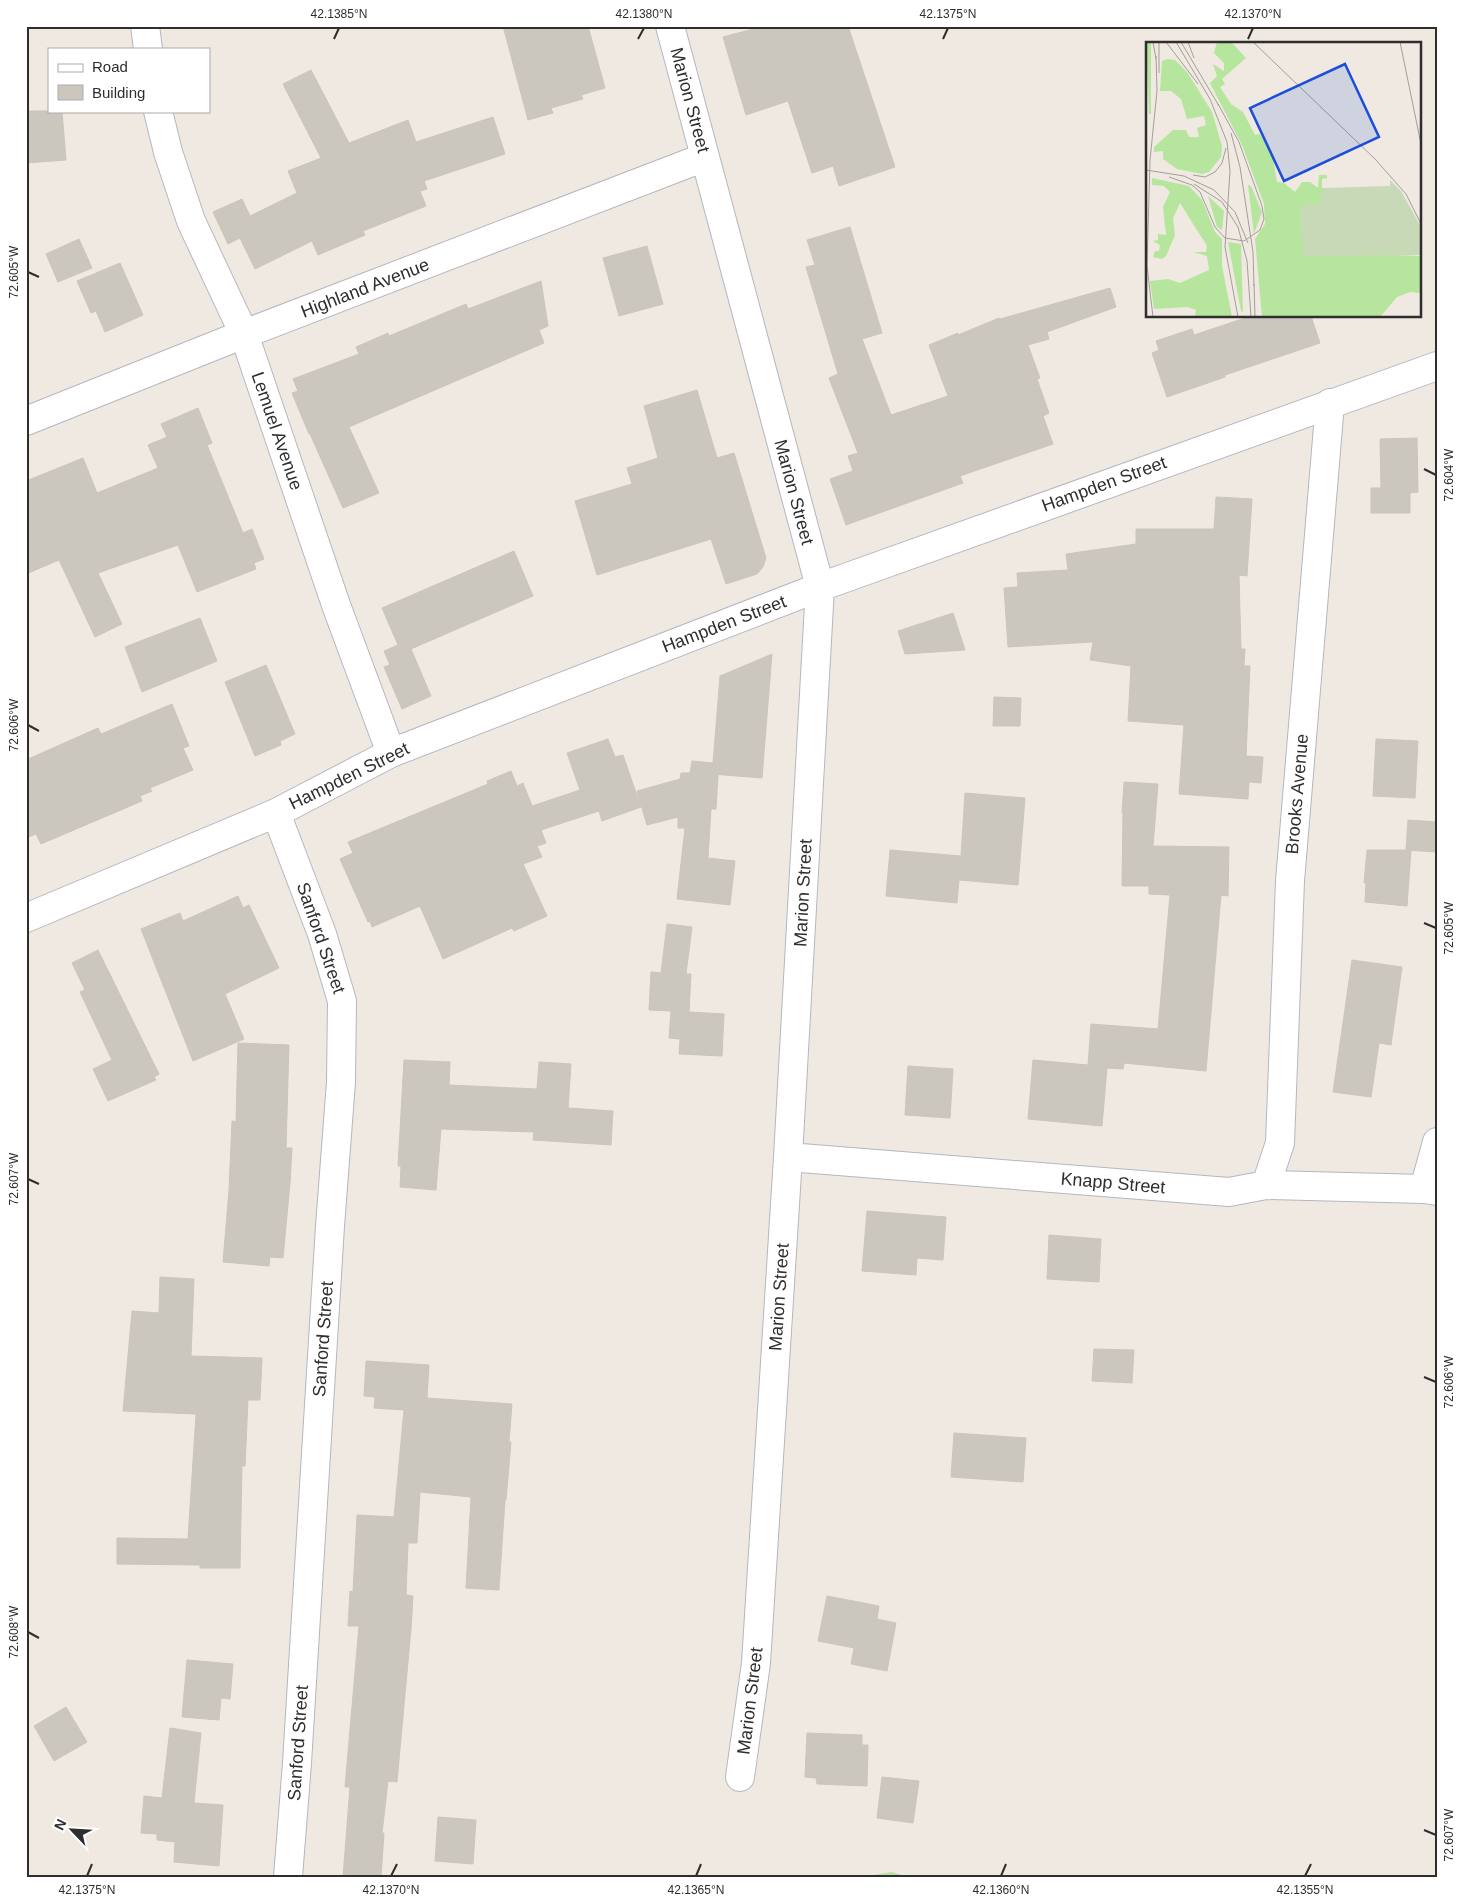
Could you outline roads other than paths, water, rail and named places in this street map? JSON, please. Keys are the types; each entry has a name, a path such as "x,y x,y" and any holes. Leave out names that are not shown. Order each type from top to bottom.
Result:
{"street":[{"path":"145,26 148,48"},
{"name":"Marion Street","path":"670,26 820,587 788,1157 756,1663 740,1777"},
{"name":"Lemuel Avenue","path":"158,112 168,152 191,221 244,334 336,605 391,753"},
{"name":"Highland Avenue","path":"26,421 244,334 705,157"},
{"name":"Hampden Street","path":"26,918 276,812 391,753 820,587 1437,366"},
{"name":"Brooks Avenue","path":"1266,1185 1280,1143 1290,881 1330,403"},
{"name":"Sanford Street","path":"276,812 322,934 342,1001 342,1082 330,1226 297,1763 288,1877"},
{"path":"1430,1190 1437,1142"},
{"name":"Knapp Street","path":"788,1157 1229,1192 1266,1185 1430,1190"}]}
